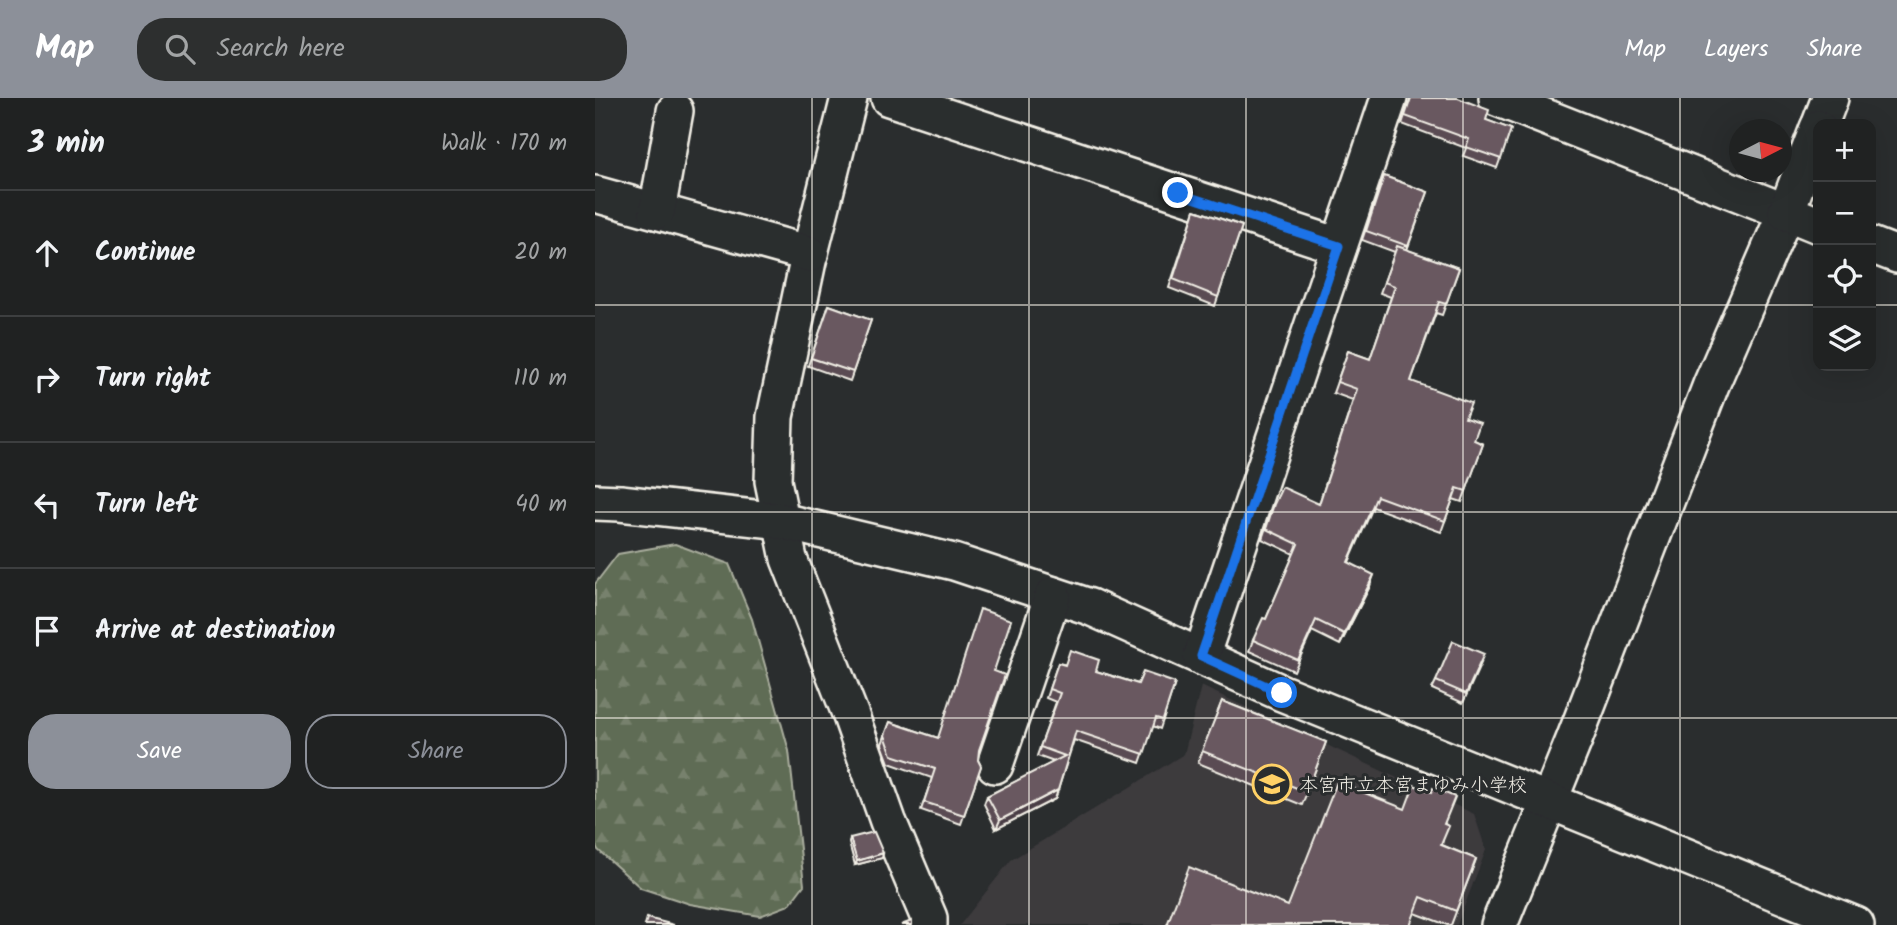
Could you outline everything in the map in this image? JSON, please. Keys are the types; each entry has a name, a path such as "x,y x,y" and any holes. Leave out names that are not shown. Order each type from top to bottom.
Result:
{"street":[{"path":"849,98 810,254 775,417 773,481 789,559 851,716 888,821 929,921"},
{"path":"889,98 1339,246"},
{"path":"1201,656 1389,98"},
{"path":"1497,98 1813,223"},
{"path":"1822,119 1830,98"},
{"path":"657,211 675,111"},
{"path":"1499,925 1574,740 1711,385 1786,212 1813,142"},
{"path":"595,194 810,254"},
{"path":"1876,247 1897,255"},
{"path":"595,502 781,521 954,562 1090,607 1282,693 1856,925"},
{"path":"995,765 1053,595"}],"shaded area":[{"name":"本宮市立本宮まゆみ小学校","path":"1201,686 1474,814 1486,850 1457,925 960,925 1011,860 1184,754"}],"green space":[{"path":"675,544 729,564 752,619 789,751 804,885 789,905 760,916 690,904 641,888 598,850 595,844 595,584 618,554"}],"building":[{"path":"1411,98 1458,98 1489,110 1486,120 1511,129 1501,159 1466,147 1469,139 1405,116"},
{"path":"1384,176 1428,192 1408,246 1366,231"},
{"path":"1195,210 1242,226 1218,297 1173,279"},
{"path":"1397,246 1459,268 1446,304 1439,302 1411,381 1471,403 1465,418 1480,423 1474,440 1483,444 1466,491 1457,488 1445,521 1377,496 1348,562 1374,575 1344,634 1316,620 1298,660 1253,640 1263,618 1266,619 1298,544 1266,529 1282,487 1319,504 1357,389 1337,382 1348,351 1370,359 1395,286 1384,282"},
{"path":"829,305 871,320 853,372 811,358"},
{"path":"980,609 1011,620 994,671 1005,675 979,750 978,760 981,766 964,815 924,802 935,769 892,755 885,735 890,722 938,738"},
{"path":"1453,641 1484,654 1466,694 1436,681"},
{"path":"1070,650 1099,660 1096,671 1138,684 1143,672 1175,683 1163,720 1156,718 1144,754 1076,731 1058,790 1000,820 987,796 1065,756 1040,747 1060,693 1049,689 1058,663 1065,665"},
{"path":"1222,701 1326,742 1307,792 1202,751"},
{"path":"1337,782 1405,809 1414,785 1431,792 1433,788 1455,797 1444,824 1449,826 1441,845 1476,859 1456,911 1421,897 1410,925 1167,925 1189,867 1288,906"},
{"path":"874,832 883,853 857,861 850,838"},
{"path":"647,918 674,925 645,925"}],"place":[{"name":"本宮市立本宮まゆみ小学校","path":"1272,784"}],"route":[{"path":"1178,193 1339,246 1201,656 1282,693"}]}
